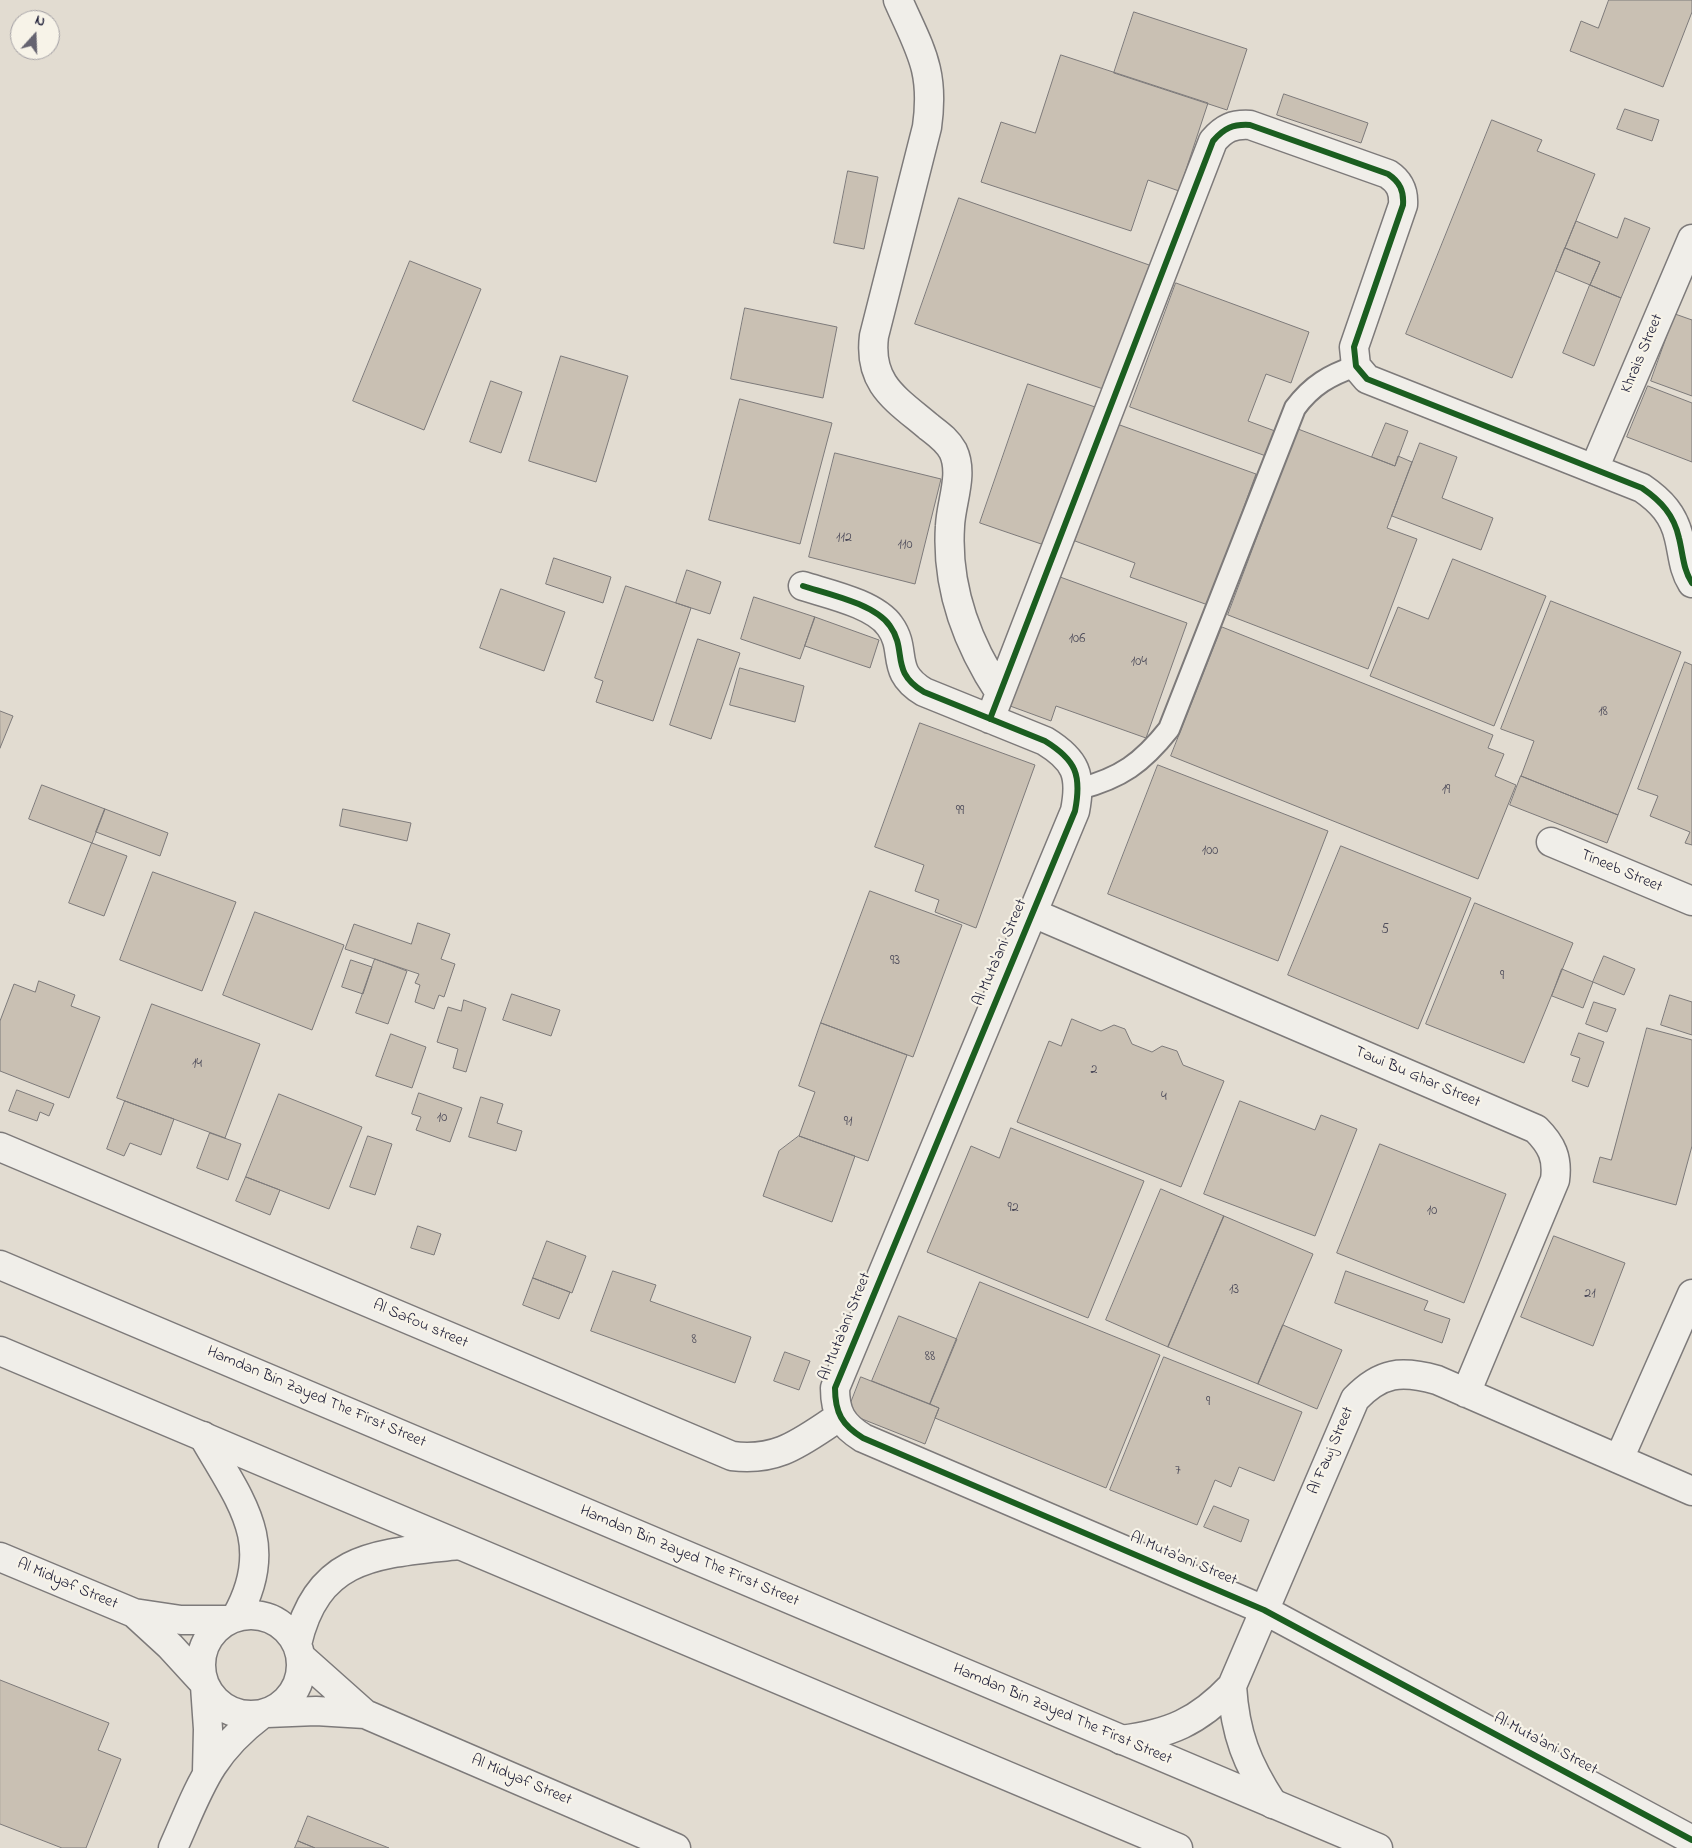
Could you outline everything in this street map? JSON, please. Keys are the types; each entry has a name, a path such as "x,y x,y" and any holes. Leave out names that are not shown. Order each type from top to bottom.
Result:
{"street":[{"path":"898,0 918,40 925,62 930,86 930,106 927,127 874,336 872,351 874,366 880,382 892,396 944,438 953,451 957,464 957,477 950,523 949,547 953,583 961,618 972,644 1000,693"},
{"path":"990,719 1213,141 1228,127 1250,125 1388,174 1400,185 1404,195 1403,205 1354,347 1356,366 1367,379 1375,384 1642,488 1656,497 1667,509 1675,524 1681,555 1687,575 1692,583"},
{"name":"Khrais Street","path":"1594,469 1692,239"},
{"path":"803,586 869,609 881,616 890,626 896,639 900,665 913,685 1045,741 1063,752 1076,771 1080,789"},
{"name":"Al Muta'ani Street","path":"1080,789 1075,811 835,1388 835,1403 839,1417 848,1428 863,1438 1264,1610 1692,1840"},
{"name":"Tineeb Street","path":"1551,842 1692,901"},
{"name":"Tawi Bu Ghar Street","path":"1033,913 1536,1129 1546,1139 1553,1150 1557,1165 1555,1180 1466,1393"},
{"name":"Al Safou street","path":"0,1146 732,1456 752,1458 773,1455 791,1448 839,1417"},
{"name":"Hamdan Bin Zayed The First Street","path":"0,1264 1378,1848"},
{"path":"1619,1459 1692,1294"},
{"path":"0,1350 1178,1848"},
{"name":"Al Fawj Street","path":"1121,1740 1147,1737 1172,1730 1194,1720 1214,1705 1232,1686 1355,1399 1369,1384 1389,1375 1415,1374 1437,1380 1692,1491"},
{"path":"203,1436 250,1521 254,1540 255,1560 246,1600 232,1619 210,1635 204,1646 200,1670 204,1684 208,1729 207,1772"},
{"path":"173,1848 207,1772 231,1741 264,1714 290,1697 301,1672 299,1650 309,1606 336,1575 352,1564 378,1555 458,1544"},
{"name":"Al Midyaf Street","path":"0,1558 134,1613 181,1620 232,1619"},
{"name":"Al Midyaf Street","path":"134,1613 170,1646 204,1684"},
{"path":"232,1619 250,1615 278,1622 288,1632 299,1650"},
{"name":"Al Midyaf Street","path":"299,1650 332,1687 365,1714 676,1848"},
{"path":"204,1684 212,1698 234,1713 264,1714"},
{"path":"1232,1686 1239,1736 1247,1760 1273,1804"},
{"name":"Al Midyaf Street","path":"264,1714 316,1711 365,1714"}],"lane":[{"path":"1080,789 1106,782 1131,768 1152,751 1169,729 1295,408 1306,392 1319,382 1356,366"}],"building":[{"path":"1609,0 1692,0 1692,12 1663,87 1570,51 1581,21 1598,28"},
{"path":"1134,12 1247,49 1227,110 1114,73"},
{"path":"1061,55 1208,103 1179,191 1148,180 1131,231 981,182 1001,122 1035,133"},
{"path":"1284,94 1368,123 1361,143 1277,115"},
{"path":"1625,109 1659,120 1652,141 1617,129"},
{"path":"1492,120 1542,140 1537,151 1595,174 1512,378 1406,334"},
{"path":"848,171 878,177 864,249 834,243"},
{"path":"959,198 1152,266 1109,391 915,324"},
{"path":"1625,218 1650,228 1621,298 1590,285 1600,262 1565,248 1576,221 1617,238"},
{"path":"1565,248 1600,262 1590,285 1556,271"},
{"path":"410,261 481,289 424,430 353,401"},
{"path":"1176,283 1309,332 1291,383 1266,374 1248,421 1275,431 1266,456 1130,407"},
{"path":"1590,285 1621,298 1594,366 1563,353"},
{"path":"745,308 837,327 823,398 731,379"},
{"path":"1675,314 1692,320 1692,396 1651,381"},
{"path":"561,356 628,376 596,482 529,461"},
{"path":"491,381 522,392 501,453 470,442"},
{"path":"1028,384 1098,408 1050,547 980,523"},
{"path":"1648,386 1692,403 1692,462 1627,437"},
{"path":"740,399 832,423 800,544 709,520"},
{"path":"1386,423 1408,431 1395,466 1372,457"},
{"path":"1117,424 1256,474 1208,605 1130,577 1135,563 1075,541"},
{"path":"1298,429 1395,466 1398,456 1412,462 1387,528 1417,539 1368,669 1228,615"},
{"path":"1420,443 1457,457 1442,498 1493,518 1481,550 1392,516"},
{"path":"835,453 941,479 915,584 809,557"},
{"path":"554,558 611,577 603,603 546,584"},
{"path":"1453,559 1546,596 1494,726 1370,676 1398,607 1428,619"},
{"path":"687,570 721,582 710,614 676,603"},
{"path":"1049,573 1187,623 1146,738 1056,706 1051,721 1002,703"},
{"path":"626,586 691,608 653,721 596,702 603,681 595,678"},
{"path":"501,589 565,612 544,671 480,648"},
{"path":"754,597 815,617 800,659 741,639"},
{"path":"1551,601 1681,652 1618,815 1521,776 1534,741 1501,729"},
{"path":"815,617 879,640 870,668 805,646"},
{"path":"1222,627 1493,735 1488,748 1504,754 1495,776 1516,785 1478,879 1171,756"},
{"path":"698,639 740,653 711,739 670,725"},
{"path":"1685,662 1692,665 1692,845 1685,843 1690,832 1650,816 1658,796 1638,789"},
{"path":"740,668 804,686 795,722 730,705"},
{"path":"0,711 13,716 0,748"},
{"path":"920,723 1035,765 976,928 935,912 939,900 915,891 924,865 875,847"},
{"path":"1158,765 1328,831 1278,961 1108,894"},
{"path":"1521,776 1618,815 1607,843 1510,805"},
{"path":"42,785 105,809 92,843 29,819"},
{"path":"105,809 168,833 160,856 96,832"},
{"path":"343,809 411,823 407,841 340,826"},
{"path":"92,843 127,856 104,916 69,903"},
{"path":"1341,846 1471,898 1418,1029 1288,975"},
{"path":"153,872 236,902 202,991 120,960"},
{"path":"870,891 962,925 913,1057 821,1023"},
{"path":"1475,903 1573,943 1524,1063 1426,1024"},
{"path":"255,912 344,945 312,1030 223,995"},
{"path":"418,923 450,934 441,959 455,964 444,997 439,995 434,1009 415,1002 420,985 415,983 419,974 345,949 354,924 411,944"},
{"path":"1604,956 1635,969 1624,995 1593,982"},
{"path":"375,959 407,971 388,1024 356,1013"},
{"path":"351,960 372,967 363,994 342,987"},
{"path":"1562,969 1593,982 1583,1008 1552,996"},
{"path":"39,981 75,995 71,1006 100,1017 69,1098 0,1071 0,1021 14,984 35,992"},
{"path":"512,994 560,1010 551,1036 503,1020"},
{"path":"1670,995 1692,1002 1692,1035 1661,1025"},
{"path":"464,1000 486,1008 466,1072 453,1068 458,1049 437,1042 448,1007 461,1011"},
{"path":"1594,1002 1616,1009 1607,1032 1586,1024"},
{"path":"152,1004 260,1044 225,1138 117,1098"},
{"path":"1072,1019 1101,1031 1114,1025 1125,1029 1132,1044 1152,1052 1162,1046 1177,1051 1183,1065 1224,1081 1181,1187 1017,1122 1049,1041 1061,1046"},
{"path":"821,1023 907,1055 868,1161 799,1136 815,1092 799,1086"},
{"path":"1647,1028 1692,1040 1692,1146 1676,1205 1593,1182 1600,1157 1611,1160"},
{"path":"1579,1033 1604,1042 1588,1087 1572,1081 1580,1058 1571,1055"},
{"path":"391,1034 426,1047 412,1088 376,1076"},
{"path":"17,1090 54,1104 49,1116 40,1112 37,1121 9,1111"},
{"path":"419,1093 462,1108 450,1142 416,1130 421,1117 412,1114"},
{"path":"279,1094 362,1127 329,1209 246,1177"},
{"path":"481,1097 503,1104 497,1123 522,1131 516,1151 469,1137"},
{"path":"125,1101 174,1119 161,1155 130,1143 124,1156 107,1149"},
{"path":"1240,1101 1315,1130 1321,1115 1357,1129 1315,1236 1204,1194"},
{"path":"1011,1128 1144,1181 1088,1318 927,1252 971,1146 999,1158"},
{"path":"210,1133 241,1144 228,1180 197,1168"},
{"path":"368,1136 392,1144 375,1195 350,1187"},
{"path":"799,1136 855,1156 832,1222 763,1196 779,1151"},
{"path":"1380,1144 1506,1194 1464,1303 1337,1253"},
{"path":"246,1177 280,1190 270,1215 236,1201"},
{"path":"1161,1189 1224,1216 1168,1347 1106,1320"},
{"path":"1224,1216 1313,1254 1258,1384 1168,1347"},
{"path":"418,1226 441,1234 434,1255 411,1248"},
{"path":"1554,1236 1625,1263 1593,1346 1521,1317"},
{"path":"547,1241 586,1256 572,1293 533,1278"},
{"path":"613,1271 656,1285 650,1301 751,1337 735,1383 591,1331"},
{"path":"1346,1271 1428,1301 1424,1310 1450,1319 1442,1343 1335,1303"},
{"path":"533,1278 570,1292 559,1319 523,1305"},
{"path":"980,1282 1160,1355 1106,1488 935,1418 939,1408 930,1404"},
{"path":"899,1316 957,1339 930,1404 872,1381"},
{"path":"1283,1325 1342,1350 1317,1409 1258,1384"},
{"path":"785,1352 810,1361 799,1390 774,1381"},
{"path":"1164,1357 1302,1412 1274,1481 1239,1467 1231,1487 1215,1480 1197,1525 1110,1490"},
{"path":"861,1377 939,1408 925,1444 847,1413"},
{"path":"1214,1506 1249,1520 1241,1542 1204,1527"},
{"path":"0,1680 109,1723 98,1750 121,1759 86,1848 62,1848 0,1824"},
{"path":"308,1816 389,1848 315,1848 298,1841"},
{"path":"298,1841 315,1848 295,1848"}],"cycle path":[{"path":"990,719 1213,141 1225,130 1239,125 1250,125 1388,174 1396,180 1400,187 1403,195 1403,205 1354,347 1356,366 1367,379 1642,488 1661,503 1674,522 1685,567 1692,583"},
{"path":"803,586 838,596 862,606 883,618 895,635 903,668 906,676 913,684 924,692 1045,741 1064,755 1070,762 1077,778 1078,788 1075,811 835,1388 836,1405 841,1418 863,1438 1264,1610 1692,1840"}]}
